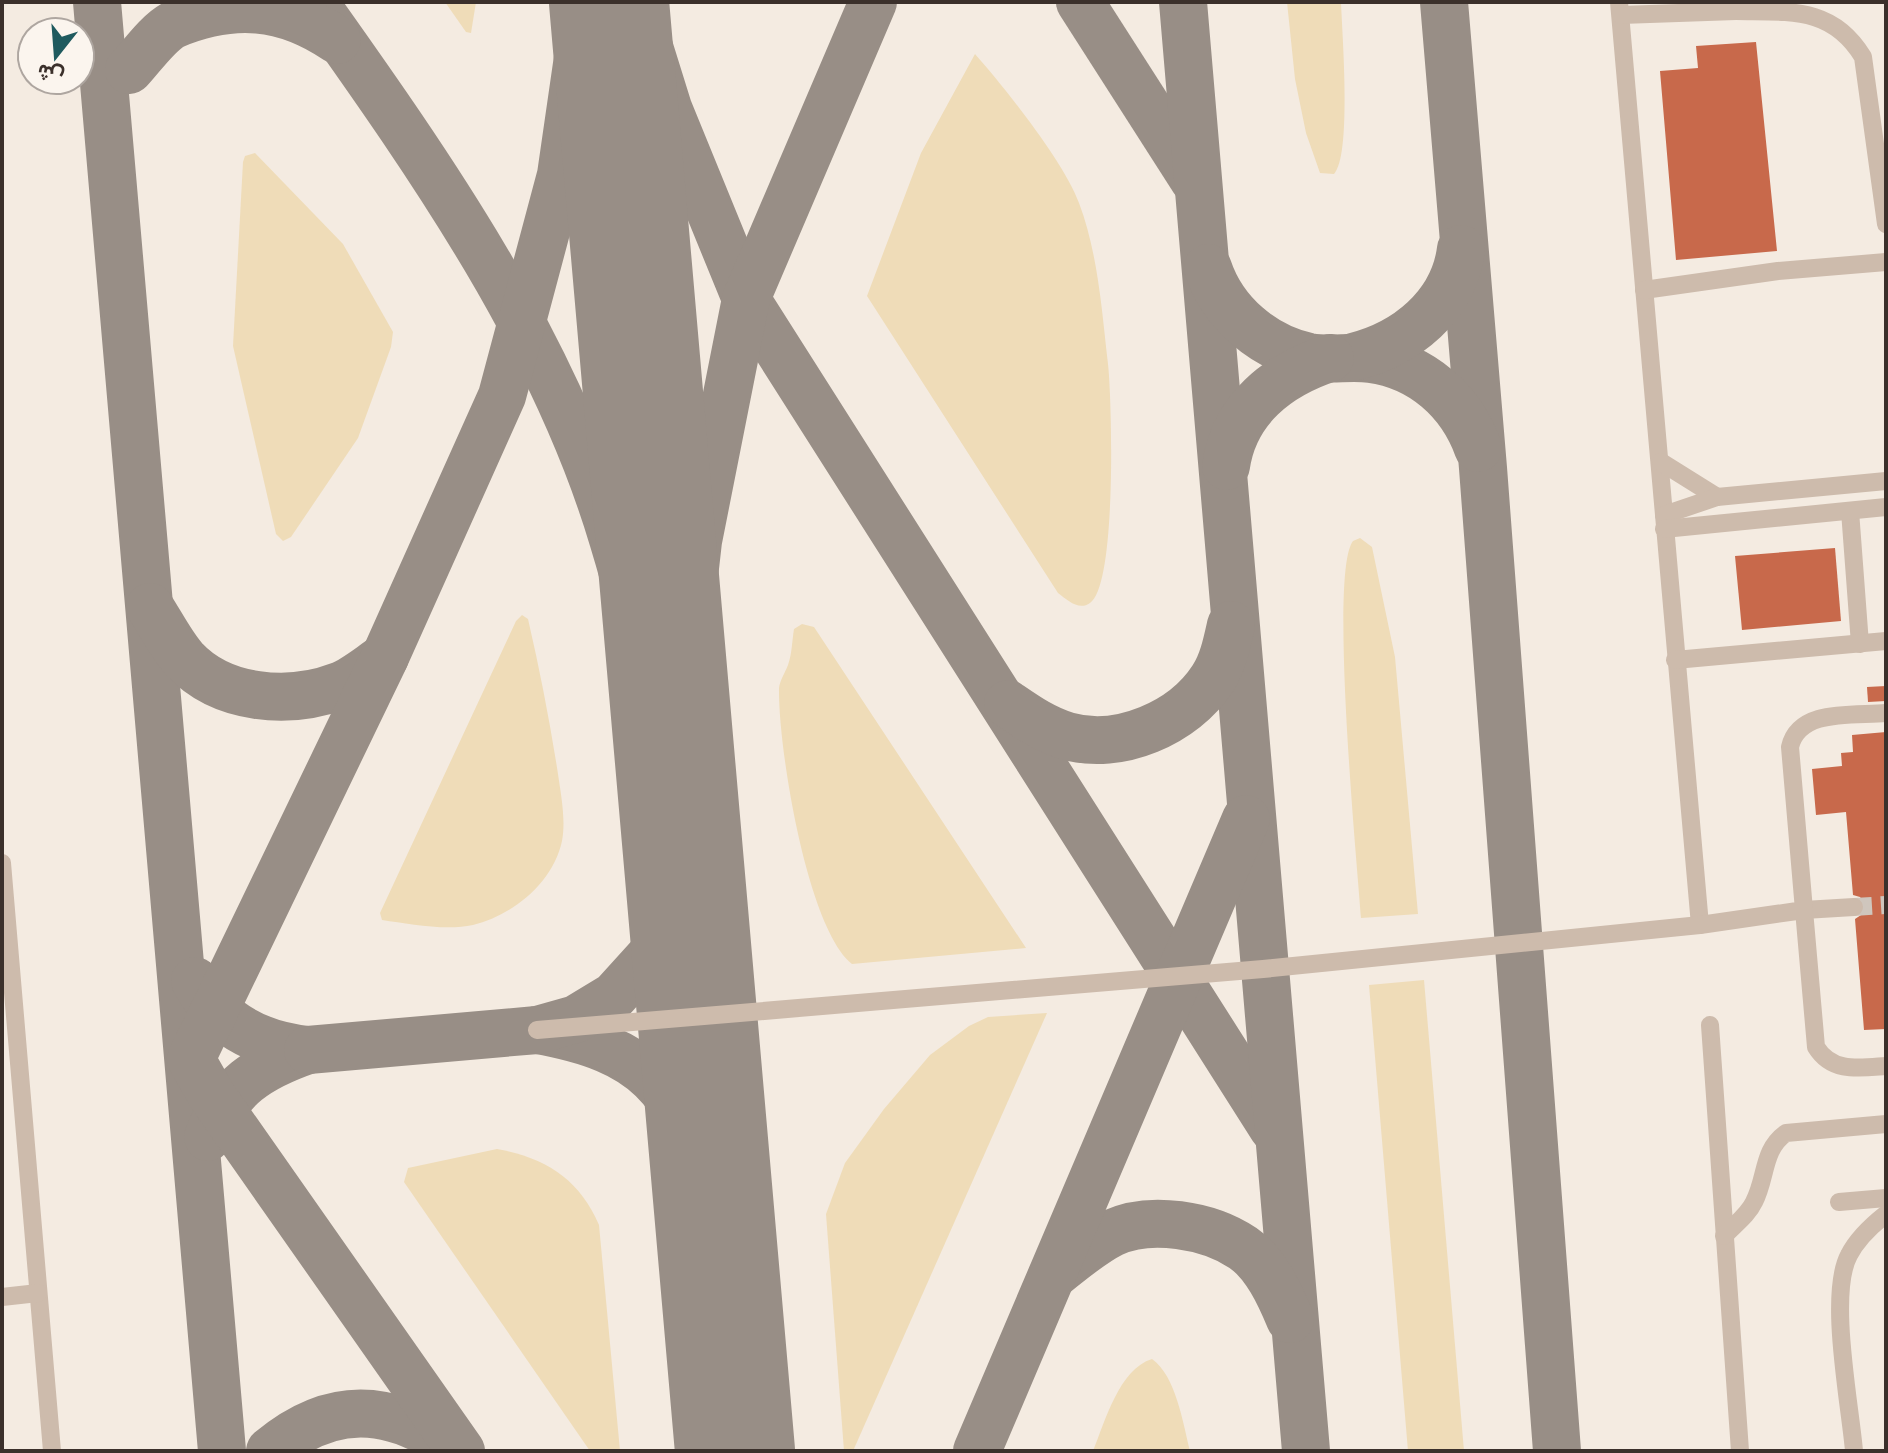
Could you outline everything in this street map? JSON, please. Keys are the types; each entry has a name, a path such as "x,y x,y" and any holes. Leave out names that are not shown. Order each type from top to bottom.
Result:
{"lane":[{"path":"1700,925 1620,8 1736,6 1814,15 1850,36 1863,57 1886,224"},
{"path":"1644,290 1778,271 1886,262"},
{"path":"1661,462 1717,497"},
{"path":"1664,522 1717,497 1886,481"},
{"path":"1664,522 1886,507"},
{"path":"1850,511 1860,644"},
{"path":"1675,660 1886,641"},
{"path":"1886,713 1809,720 1792,736 1790,747 1816,1047 1822,1056 1841,1067 1886,1066"},
{"path":"2,863 52,1451"},
{"path":"537,1030 1235,971 1854,907"},
{"path":"1710,1025 1740,1451"},
{"path":"1724,1236 1752,1206 1761,1187 1768,1152 1786,1133 1886,1124"},
{"path":"1839,1202 1886,1198"},
{"path":"1854,1451 1840,1310 1842,1274 1854,1248 1886,1214"},
{"path":"2,1297 38,1293"}],"sand":[{"path":"445,2 476,2 471,33 466,32"},
{"path":"1287,2 1341,2 1344,119 1340,162 1334,174 1320,173 1306,133 1295,79"},
{"path":"975,54 1017,105 1061,167 1079,203 1095,262 1109,384 1111,490 1105,563 1099,589 1090,603 1082,606 1073,604 1058,593 867,296 921,153"},
{"path":"255,153 343,244 393,332 391,347 358,438 291,537 283,541 276,534 233,346 243,162 245,156"},
{"path":"1360,538 1372,547 1395,657 1418,914 1361,918 1344,659 1346,564 1353,541"},
{"path":"522,615 528,619 560,790 563,833 557,856 550,870 529,895 503,914 488,920 451,927 382,920 380,913 516,621"},
{"path":"802,624 814,627 1026,948 852,964 836,944 821,914 798,835 780,715 780,682 789,661 794,629"},
{"path":"1424,980 1464,1451 1408,1451 1369,985"},
{"path":"1047,1013 853,1451 844,1451 826,1214 845,1163 884,1109 930,1055 969,1026 988,1017"},
{"path":"497,1149 531,1158 559,1173 582,1195 599,1225 620,1451 590,1451 404,1182 408,1168"},
{"path":"1152,1359 1173,1388 1190,1451 1093,1451 1122,1385 1140,1365"}],"building":[{"path":"1756,42 1777,251 1676,260 1660,71 1698,68 1696,46"},
{"path":"1835,548 1841,621 1742,630 1735,556"},
{"path":"1886,686 1886,701 1868,702 1867,687"},
{"path":"1886,732 1886,1029 1864,1030 1855,919 1864,913 1866,906 1860,897 1853,895 1846,812 1816,815 1812,769 1842,766 1841,753 1853,752 1852,735"}],"taxiway":[{"path":"97,2 222,1451"},
{"path":"314,2 402,128 486,259 558,395 588,466 623,573 681,816"},
{"path":"461,1451 212,1096 191,1059 385,657 502,396 561,175 586,2"},
{"path":"635,2 668,108 746,299 1273,1128"},
{"path":"682,747 683,674 698,541 746,299 873,2"},
{"path":"1080,2 1194,180"},
{"path":"1183,2 1306,1451"},
{"path":"1444,2 1483,468 1557,1451"},
{"path":"129,70 167,29 216,12 237,9 278,13 317,28 337,40"},
{"path":"1353,357 1391,343 1424,320 1449,288 1461,249"},
{"path":"1208,268 1234,313 1247,326 1276,345 1309,357 1363,358 1390,363 1423,378 1450,401 1471,431 1478,448"},
{"path":"1226,466 1238,427 1262,397 1293,374 1330,358"},
{"path":"150,607 184,659 200,673 237,691 278,697 320,692 357,677 385,657"},
{"path":"1008,704 1051,730 1087,740 1108,740 1149,730 1168,720 1201,694 1219,666 1231,625"},
{"path":"977,1451 1246,819"},
{"path":"308,1050 537,1030 576,1019 614,996 653,953 685,860"},
{"path":"195,981 216,1010 242,1030 273,1043 308,1050 274,1064 247,1081 225,1105 208,1137"},
{"path":"537,1030 606,1049 631,1062 652,1079 670,1099 685,1124 713,1189"},
{"path":"1052,1276 1088,1247 1127,1228 1161,1224 1197,1228 1229,1240 1259,1262 1290,1319"},
{"path":"270,1451 315,1423 338,1416 361,1414 406,1422 453,1448"}],"runway":[{"path":"609,2 735,1451"}],"tunnel":[{"path":"1854,907 1886,905"}]}
